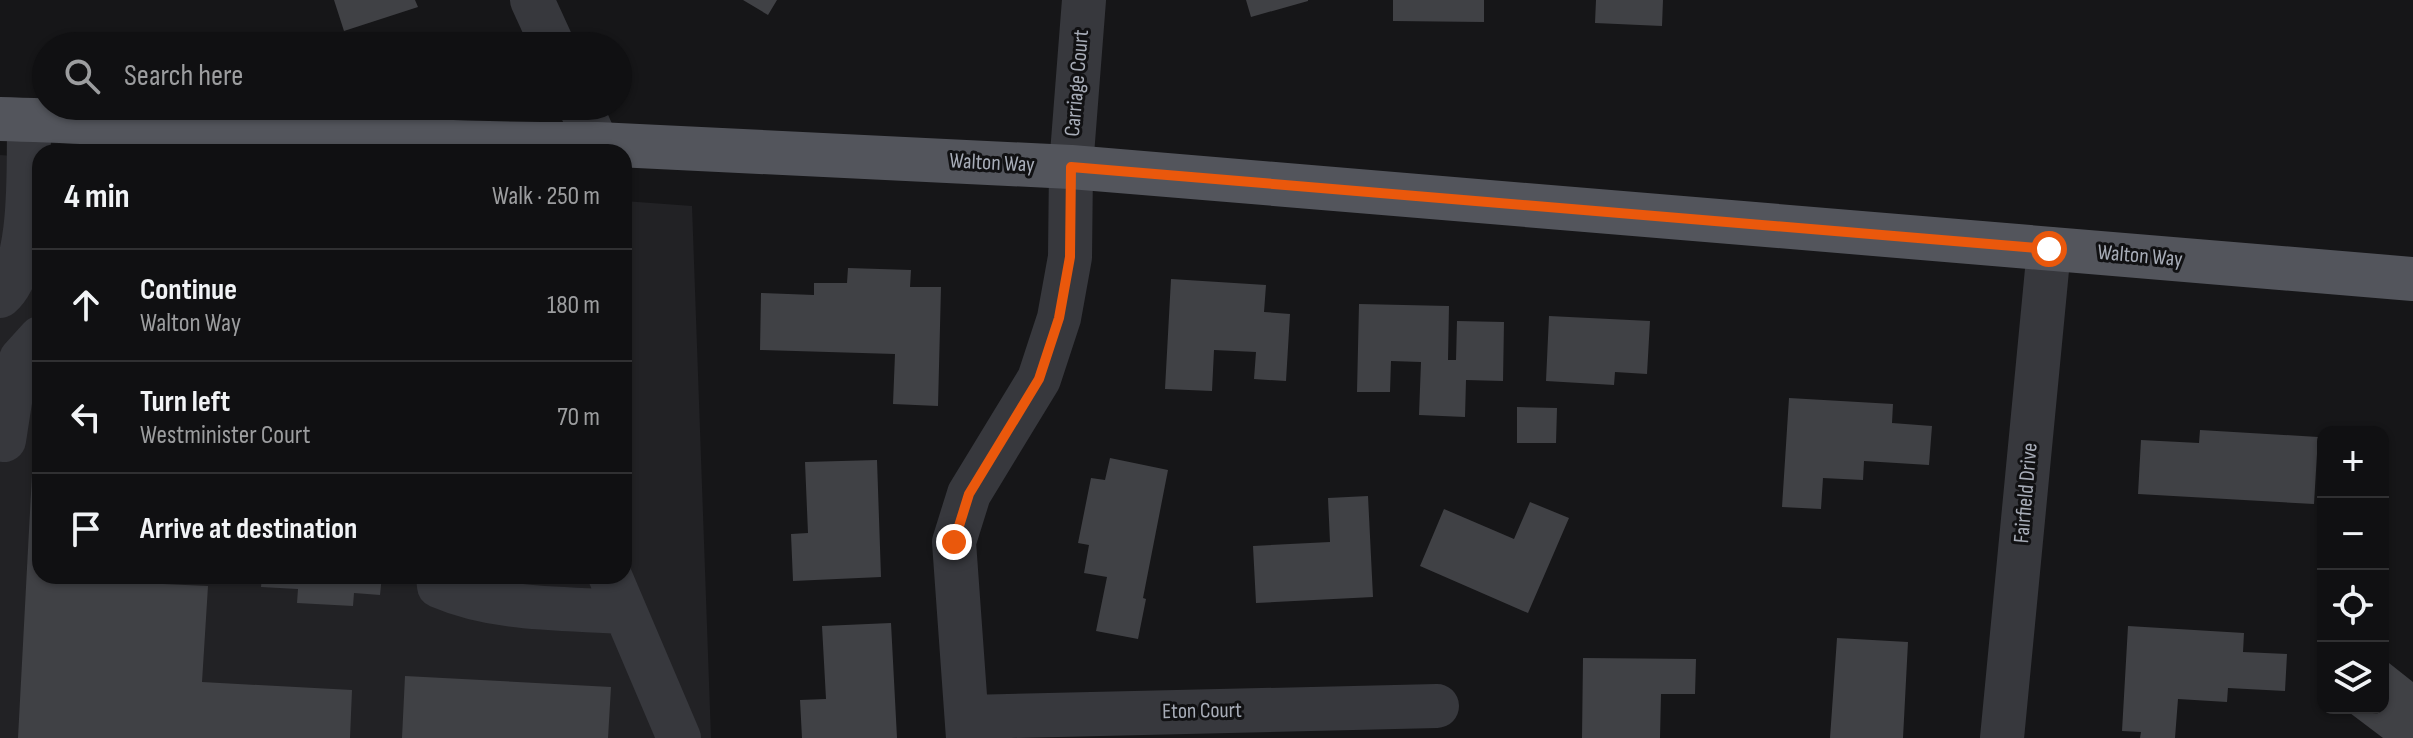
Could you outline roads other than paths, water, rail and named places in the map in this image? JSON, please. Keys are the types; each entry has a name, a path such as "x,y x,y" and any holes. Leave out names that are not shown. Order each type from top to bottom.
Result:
{"main road":[{"name":"Walton Way","path":"15,119 108,137 369,144"},
{"name":"Walton Way","path":"530,144 589,125 2413,279"}],"street":[{"path":"532,0 547,32"},
{"name":"Carriage Court","path":"968,727 954,542 969,494 1039,379 1059,318 1070,257 1071,167 1084,0"},
{"path":"0,296 9,289 20,265 26,223 15,119"},
{"name":"Fairfield Drive","path":"2002,738 2049,249"},
{"path":"4,440 21,359 32,347"},
{"path":"439,584 466,598 502,604 618,594 679,738"},
{"name":"Eton Court","path":"968,727 1437,706"}]}
